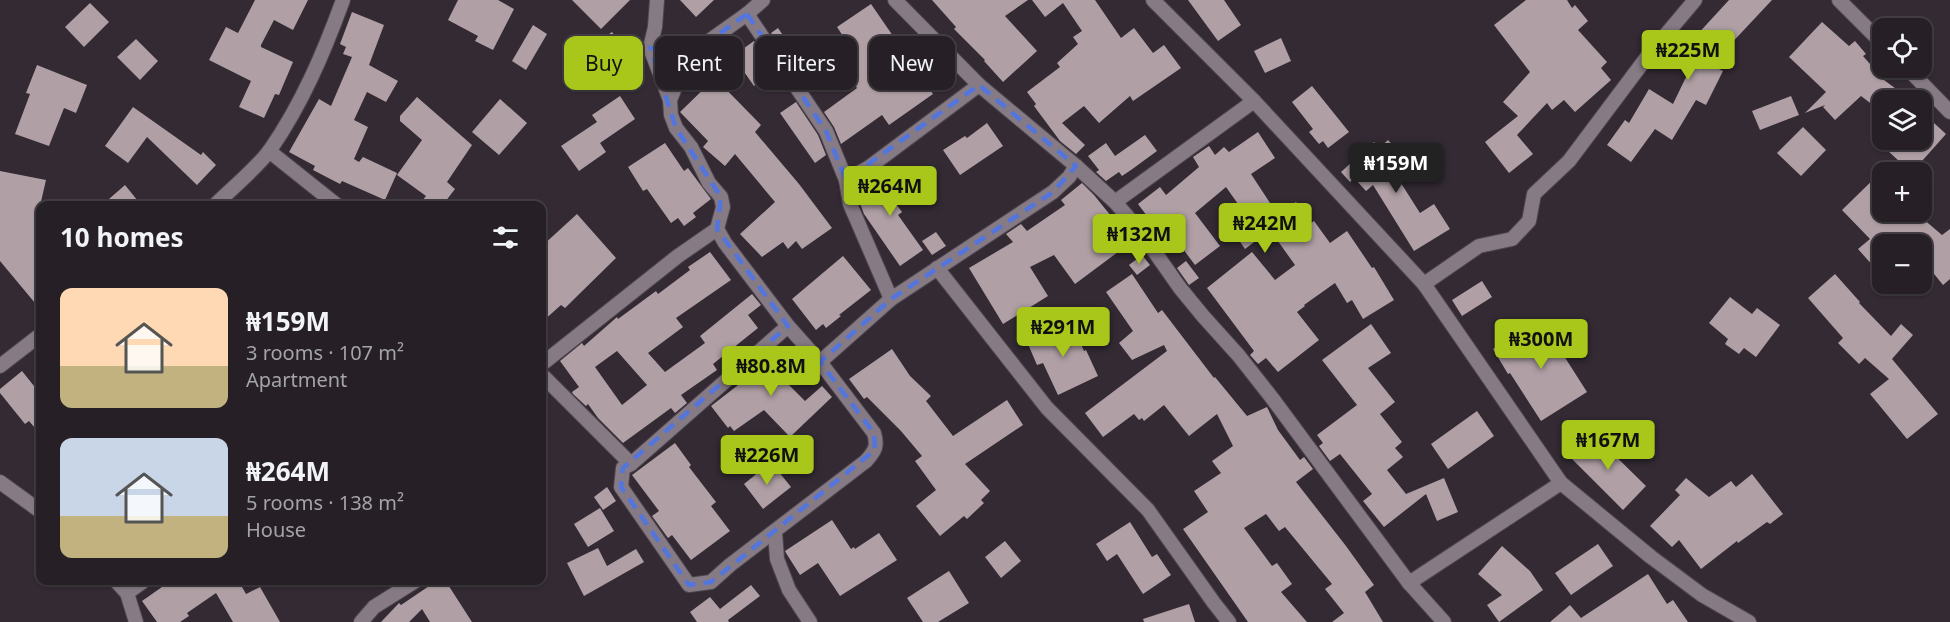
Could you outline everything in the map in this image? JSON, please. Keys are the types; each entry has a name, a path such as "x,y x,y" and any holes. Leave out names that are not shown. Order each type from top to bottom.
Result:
{"street":[{"path":"219,201 269,151 303,94 325,50 343,0"},
{"path":"546,361 678,256 717,229 723,207 721,197 709,183 691,147 676,128 671,115 670,100 650,48 655,27 657,0"},
{"path":"716,36 762,0"},
{"path":"895,0 979,85 1076,166 1115,202 1140,231 1185,295 1239,356 1272,398 1409,583 1444,622"},
{"path":"1153,0 1254,101 1424,284 1561,483 1651,557 1702,595 1749,622"},
{"path":"1424,284 1479,246 1512,239 1529,221 1534,194 1569,161 1647,57 1695,0"},
{"path":"1839,0 1872,33"},
{"path":"747,14 825,131 846,180 850,204 891,299"},
{"path":"650,48 655,49"},
{"path":"1917,78 1950,112"},
{"path":"846,180 868,168 979,85"},
{"path":"670,100 674,90"},
{"path":"1115,202 1254,101"},
{"path":"269,151 332,201"},
{"path":"820,362 891,299 1053,192 1070,177 1076,166"},
{"path":"717,229 725,243 788,326 820,362 874,433 876,450 867,461 711,582 689,585 621,487 623,468 631,464 788,326"},
{"path":"937,267 1047,408 1148,510 1230,622"},
{"path":"0,366 36,338"},
{"path":"546,379 631,464"},
{"path":"0,482 36,508"},
{"path":"1409,583 1561,483"},
{"path":"775,532 777,559 789,590 810,622"},
{"path":"119,585 127,594 136,622"},
{"path":"127,594 139,585"},
{"path":"361,622 374,608 409,585"}],"highlighted area":[{"path":"747,14 826,131 846,180 979,85 1076,166 1053,192 891,299 820,362 874,433 875,450 711,582 689,585 621,487 623,468 788,326 717,229 721,197 676,128 650,48 688,56"}],"building":[{"path":"255,0 308,0 293,30 274,20 261,45 293,62 279,95 275,94 264,118 239,107 251,81 209,60 226,27 238,33"},
{"path":"458,0 498,0 514,9 493,50 475,41 478,36 448,20"},
{"path":"572,0 630,0 601,29"},
{"path":"680,0 714,0 696,17"},
{"path":"932,0 1028,0 1005,16 1037,51 1003,82 954,29 956,27"},
{"path":"1032,0 1095,0 1121,38 1134,28 1153,53 1164,45 1181,68 1133,101 1130,96 1099,123 1084,106 1062,123 1085,145 1076,154 1060,141 1034,106 1036,104 1027,92 1060,67 1057,63 1078,44 1073,37 1082,31 1063,3 1045,17"},
{"path":"1188,0 1224,0 1241,25 1218,41"},
{"path":"1526,0 1567,0 1572,8 1575,5 1588,21 1578,30 1607,62 1601,68 1611,80 1575,112 1564,100 1552,110 1547,103 1517,135 1533,154 1509,173 1485,142 1518,116 1503,102 1530,72 1494,25"},
{"path":"1729,0 1772,0 1711,65 1723,71 1706,105 1696,100 1672,140 1655,129 1631,162 1607,145 1625,120 1629,123 1649,89 1673,104 1702,44 1695,37"},
{"path":"90,3 109,22 84,47 65,27"},
{"path":"871,4 893,36 869,36 869,90 930,90 933,94 889,125 882,115 841,144 824,112 857,90 858,59 857,36 843,36 837,27"},
{"path":"352,12 384,25 369,65 398,81 386,102 367,92 354,120 368,127 354,159 359,162 363,157 397,173 385,200 342,181 340,184 313,170 315,166 289,152 319,99 331,106 352,57 343,54 346,47 340,44"},
{"path":"1822,22 1849,46 1855,41 1866,54 1863,56 1872,66 1872,78 1882,78 1898,90 1872,90 1872,104 1861,96 1835,120 1823,107 1825,105 1805,113 1826,92 1789,57"},
{"path":"533,25 547,34 526,70 512,61"},
{"path":"778,28 783,36 773,36 771,33"},
{"path":"1281,38 1291,61 1265,73 1254,51"},
{"path":"136,39 158,61 140,80 117,57"},
{"path":"755,42 754,86 743,70 743,49"},
{"path":"37,65 87,85 76,113 64,108 49,146 15,134 30,94 26,93"},
{"path":"1312,86 1349,132 1328,148 1323,141 1319,144 1309,132 1313,129 1292,102"},
{"path":"703,90 727,90 761,125 755,132 832,228 802,249 796,241 788,249 783,242 762,257 740,234 775,202 735,154 725,166 703,147 708,141 680,112"},
{"path":"620,96 635,119 600,143 606,152 579,171 561,146 597,122 592,115"},
{"path":"1791,96 1799,115 1760,130 1752,111"},
{"path":"417,97 472,145 447,182 455,189 446,201 422,201 426,196 397,175 422,140 400,121 400,116"},
{"path":"500,99 527,123 499,155 472,132"},
{"path":"796,102 818,135 826,155 815,163 780,113"},
{"path":"133,107 201,155 203,152 216,165 197,185 147,137 128,163 105,146"},
{"path":"1932,121 1946,134 1932,150"},
{"path":"987,123 1003,146 960,175 943,150 965,136 967,138"},
{"path":"1803,127 1826,150 1801,176 1777,153"},
{"path":"1258,132 1275,158 1251,174 1278,215 1296,202 1311,223 1314,221 1330,243 1347,231 1372,268 1374,267 1394,300 1363,319 1352,300 1347,303 1335,283 1297,312 1319,340 1278,372 1266,358 1258,364 1250,355 1254,351 1207,288 1252,252 1275,280 1295,265 1270,230 1245,249 1234,233 1250,221 1226,187 1195,213 1220,246 1195,265 1174,237 1171,240 1150,214 1147,216 1138,204 1160,187 1166,195 1199,167 1193,157 1209,146 1215,155 1224,147 1229,152"},
{"path":"1145,135 1157,151 1122,176 1119,172 1106,181 1096,172 1099,170 1088,156 1106,143 1115,156"},
{"path":"1388,140 1404,158 1392,169 1420,213 1434,204 1450,229 1414,251 1373,185 1366,191 1354,178 1350,182 1341,172 1374,142 1379,148"},
{"path":"665,143 684,171 688,168 711,199 693,213 696,217 684,226 678,218 671,223 647,189 643,191 628,167"},
{"path":"1932,150 1923,162 1900,162 1888,151"},
{"path":"900,166 910,181 890,196 902,212 898,215 923,250 900,266 864,214 858,198"},
{"path":"0,171 46,180 41,201 36,201 36,304 0,261"},
{"path":"1872,181 1872,222 1927,222 1942,235 1950,229 1950,279 1943,285 1932,271 1932,234 1872,234 1872,265 1858,249 1870,239 1842,210"},
{"path":"1082,183 1111,216 1099,226 1118,252 1075,284 1054,255 1030,267 1048,296 1003,324 969,268 1013,242 1006,234 1021,224 1027,231 1065,205 1061,200"},
{"path":"125,185 138,201 107,201"},
{"path":"577,214 616,258 565,308 561,305 546,318 546,242"},
{"path":"936,232 946,246 932,255 922,241"},
{"path":"710,252 731,280 676,318 683,327 648,353 665,372 705,343 700,336 752,294 761,305 748,315 758,328 713,364 717,370 681,395 687,403 675,413 671,408 623,443 598,418 588,404 586,406 573,394 572,392 579,387 560,361 582,343 584,346 617,317 618,319 656,291 658,294 690,270 688,267","holes":["617,351 647,385 622,405 595,367"]},
{"path":"1142,255 1150,265 1137,275 1129,265"},
{"path":"843,256 871,290 826,328 823,324 816,330 792,299"},
{"path":"1186,261 1199,278 1189,285 1177,268"},
{"path":"1132,274 1158,313 1162,310 1214,378 1247,416 1267,407 1278,430 1300,460 1304,457 1313,469 1296,482 1374,585 1365,592 1383,622 1332,622 1344,613 1325,589 1332,584 1285,527 1279,531 1266,514 1244,528 1272,566 1277,563 1292,584 1281,592 1307,622 1248,622 1183,529 1208,512 1194,491 1221,473 1212,461 1233,446 1217,414 1189,436 1164,405 1144,421 1142,418 1139,420 1134,414 1103,437 1085,413 1167,351 1164,345 1132,360 1119,343 1133,331 1106,292"},
{"path":"1835,274 1891,336 1901,324 1913,335 1892,359 1938,414 1907,439 1870,394 1889,379 1865,358 1859,364 1838,343 1843,338 1808,298"},
{"path":"1482,281 1492,297 1462,316 1452,300"},
{"path":"1730,297 1752,314 1757,308 1780,325 1756,357 1744,348 1739,354 1725,344 1728,339 1709,323"},
{"path":"1070,319 1098,376 1058,395 1043,363 1037,365 1028,344"},
{"path":"1544,320 1587,392 1541,421 1493,349"},
{"path":"1371,324 1391,353 1368,368 1395,402 1380,414 1402,442 1395,448 1403,457 1387,470 1406,494 1444,478 1458,512 1437,521 1426,494 1384,527 1363,501 1372,494 1340,454 1330,461 1319,446 1323,443 1317,435 1357,405 1322,360"},
{"path":"797,349 807,362 786,382 805,401 822,386 832,397 790,437 764,410 734,431 730,426 728,428 711,406 777,355 782,360"},
{"path":"892,349 910,376 931,396 926,401 953,436 1007,400 1023,425 965,464 990,491 981,500 984,503 967,519 964,516 940,536 916,506 936,490 915,461 922,456 867,397 864,399 849,379"},
{"path":"22,371 34,386 36,385 36,429 29,421 25,424 0,393 0,389"},
{"path":"1477,411 1494,436 1448,469 1431,444"},
{"path":"1592,433 1646,486 1623,510 1569,456"},
{"path":"675,443 691,465 689,467 716,502 711,506 730,531 691,560 672,535 668,538 652,516 659,511 632,475"},
{"path":"771,462 791,487 763,509 744,484"},
{"path":"1752,474 1783,514 1770,524 1767,522 1738,543 1737,541 1701,569 1679,540 1672,547 1650,526 1680,495 1675,490 1686,478 1709,497 1731,481 1736,487"},
{"path":"607,487 616,501 603,510 594,497"},
{"path":"600,508 614,531 588,547 574,524"},
{"path":"832,520 851,549 854,547 855,549 879,533 897,560 840,596 818,563 800,575 785,551"},
{"path":"1130,522 1152,557 1157,554 1171,575 1143,594 1117,554 1107,561 1096,544"},
{"path":"1005,541 1021,561 1001,578 985,557"},
{"path":"1598,544 1613,566 1571,595 1555,573"},
{"path":"1502,546 1530,571 1543,590 1499,622 1487,605 1502,595 1478,574"},
{"path":"598,548 607,566 636,549 644,562 584,596 567,563"},
{"path":"949,571 969,603 938,622 923,622 907,598"},
{"path":"1648,574 1667,604 1673,600 1688,622 1550,622 1570,605 1581,618"},
{"path":"165,585 241,585 246,594 260,587 280,622 233,622 216,593 187,613 189,616 180,622 157,622 142,601"},
{"path":"431,585 448,585 472,622 430,622 422,609 409,622 381,622 399,603 401,605"},
{"path":"751,585 760,596 728,620 729,622 697,622 690,612 710,597 720,609"},
{"path":"1189,604 1195,622 1144,622 1143,619"}]}
